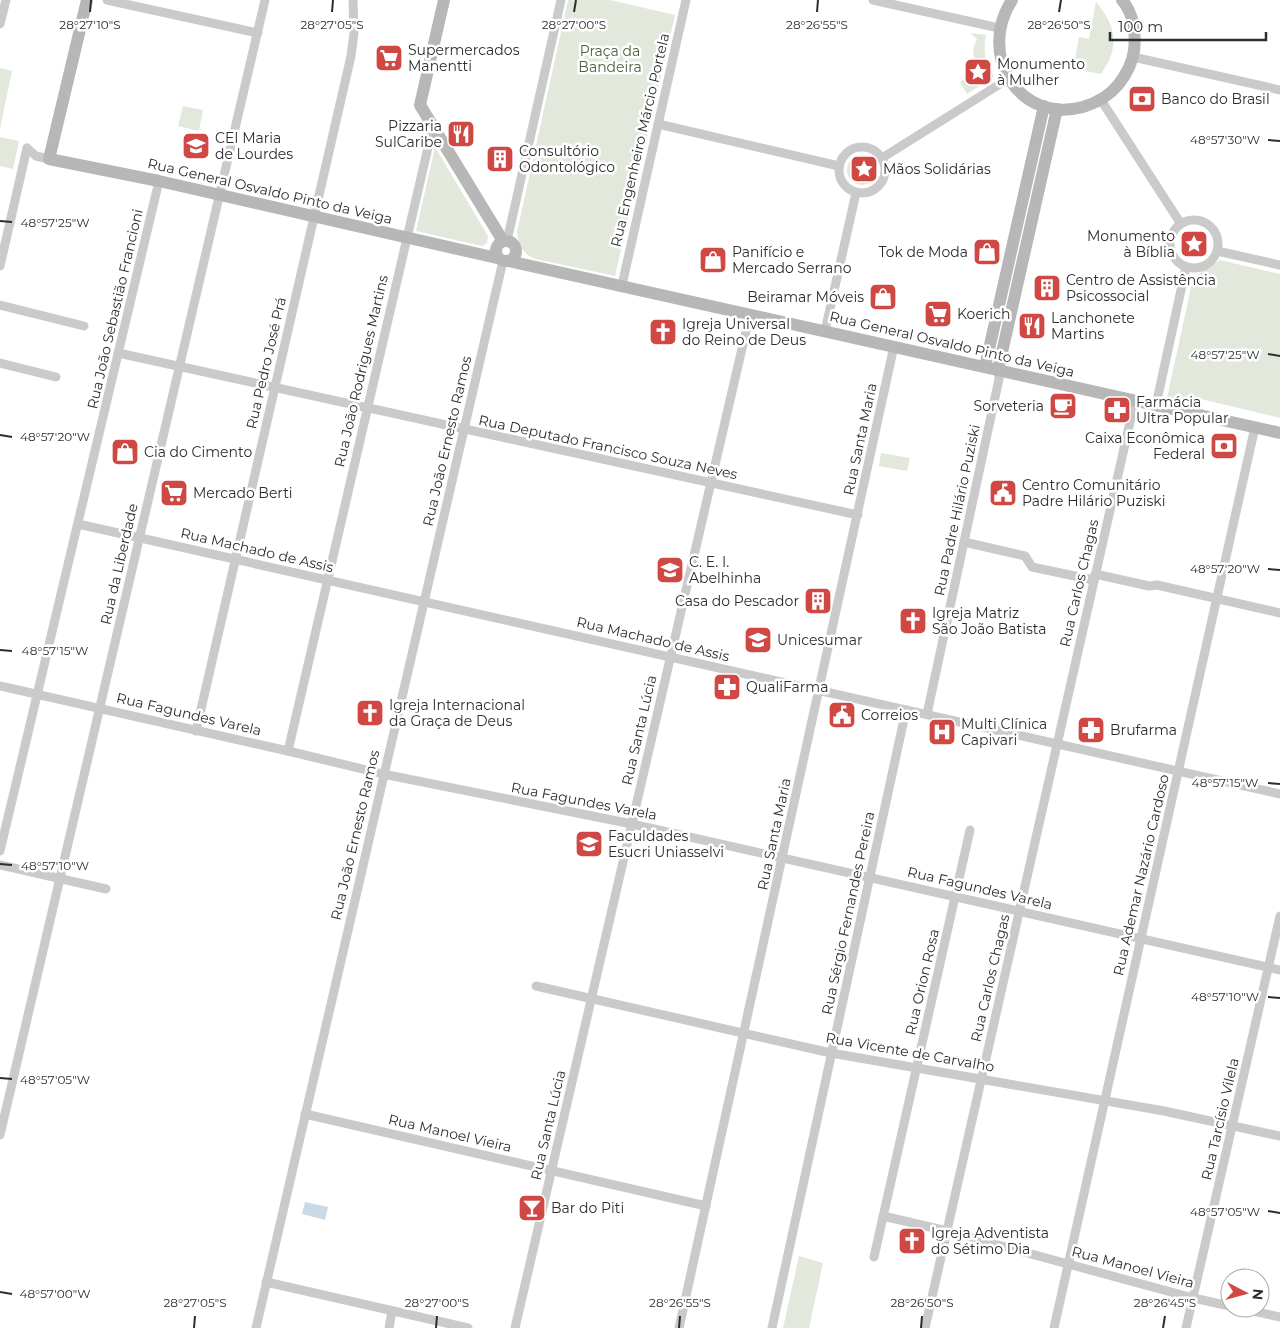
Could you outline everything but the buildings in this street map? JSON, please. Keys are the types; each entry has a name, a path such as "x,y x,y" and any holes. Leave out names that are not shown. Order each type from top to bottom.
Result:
{"street":[{"path":"0,24 6,0"},
{"path":"49,159 87,0"},
{"path":"107,0 258,33"},
{"name":"Rua da Liberdade","path":"0,1135 266,0"},
{"name":"Rua Pedro José Prá","path":"196,731 353,44 353,0"},
{"path":"444,0 420,105 516,254 503,260 496,249 509,244"},
{"path":"509,244 561,0"},
{"name":"Rua Engenheiro Márcio Portela","path":"622,285 686,0"},
{"path":"873,0 1000,28"},
{"path":"1012,0 1005,10 1000,28 999,51 1002,66 1008,79 1032,100 1044,106 1058,109 1075,109 1100,100 1114,90 1126,74 1133,57 1135,38 1126,1"},
{"path":"1133,57 1280,90"},
{"path":"882,158 1008,79"},
{"path":"1100,100 1181,224"},
{"path":"985,367 1044,106"},
{"path":"998,370 1058,109"},
{"path":"658,124 839,166"},
{"name":"Rua João Rodrigues Martins","path":"288,751 433,126"},
{"path":"858,147 872,149 882,158 886,172 881,185 869,193 856,193 848,189 842,182 839,166 846,154 858,147"},
{"name":"Rua General Osvaldo Pinto da Veiga","path":"24,161 27,148 36,156 49,159 220,195 1280,433"},
{"path":"0,266 4,237 24,161 36,156"},
{"name":"Rua João Sebastião Francioni","path":"0,851 159,182"},
{"path":"825,331 856,193"},
{"path":"1195,220 1208,225 1217,237 1217,251 1213,258 1201,267 1186,267 1180,263 1171,251 1172,236 1181,224 1195,220"},
{"path":"509,244 529,265"},
{"path":"1217,251 1280,265"},
{"name":"Rua João Ernesto Ramos","path":"256,1328 503,260"},
{"path":"1156,405 1186,267"},
{"path":"0,305 84,326"},
{"name":"Rua Santa Lúcia","path":"516,1328 750,314"},
{"name":"Rua Santa Maria","path":"680,1328 894,346"},
{"name":"Rua Deputado Francisco Souza Neves","path":"118,354 858,515"},
{"path":"0,364 56,377"},
{"name":"Rua Padre Hilário Puziski","path":"927,714 999,379 998,370"},
{"name":"Rua Carlos Chagas","path":"925,1328 1135,400"},
{"name":"Rua Ademar Nazário Cardoso","path":"1054,1328 1255,427"},
{"name":"Rua Machado de Assis","path":"78,524 1280,794"},
{"path":"964,542 1025,556 1032,567 1149,586 1157,585 1280,613"},
{"name":"Rua Fagundes Varela","path":"0,686 383,774 632,824 1280,970"},
{"name":"Rua Sérgio Fernandes Pereira","path":"772,1328 906,710"},
{"name":"Rua Orion Rosa","path":"874,1257 970,830"},
{"path":"0,865 106,889"},
{"name":"Rua Tarcísio Vilela","path":"1186,1328 1280,916"},
{"name":"Rua Vicente de Carvalho","path":"536,986 831,1053 1104,1101 1280,1136"},
{"name":"Rua Manoel Vieira","path":"305,1114 706,1206"},
{"name":"Rua Manoel Vieira","path":"883,1216 947,1231 1220,1304"},
{"path":"266,1282 468,1328"},
{"path":"389,1328 392,1311"}],"green space":[{"name":"Praça da Bandeira","path":"568,0 610,0 675,15 615,276 535,259 524,252 517,232"},
{"path":"1096,2 1108,20 1114,37 1111,55 1101,74 1073,69 1079,37 1089,39"},
{"path":"970,33 986,35 986,57 994,76 967,94 960,82 979,68 974,54 977,39"},
{"path":"0,68 12,71 0,129"},
{"path":"183,106 203,110 199,131 178,126"},
{"path":"0,137 19,141 13,169 0,166"},
{"path":"435,147 488,236 487,243 482,246 416,231"},
{"path":"862,155 873,159 877,170 873,181 862,185 851,181 847,170 851,159"},
{"path":"1194,230 1204,234 1208,244 1204,254 1194,258 1184,254 1180,244 1184,234"},
{"path":"1220,260 1280,274 1280,418 1188,396 1186,402 1167,398 1193,278"},
{"path":"881,453 910,458 907,471 879,466"},
{"path":"799,1256 823,1263 809,1328 783,1328"}],"water":[{"path":"305,1202 328,1207 325,1220 302,1214"}],"place":[{"name":"Supermercados Manentti","path":"389,58"},
{"name":"Monumento à Mulher","path":"978,72"},
{"name":"Banco do Brasil","path":"1142,99"},
{"name":"Pizzaria SulCaribe","path":"461,134"},
{"name":"CEI Maria de Lourdes","path":"196,146"},
{"name":"Consultório Odontológico","path":"500,159"},
{"name":"Mãos Solidárias","path":"864,169"},
{"name":"Monumento à Bíblia","path":"1194,244"},
{"name":"Tok de Moda","path":"987,252"},
{"name":"Panifício e Mercado Serrano","path":"713,260"},
{"name":"Centro de Assistência Psicossocial","path":"1047,288"},
{"name":"Beiramar Móveis","path":"883,297"},
{"name":"Koerich","path":"938,314"},
{"name":"Lanchonete Martins","path":"1032,326"},
{"name":"Igreja Universal do Reino de Deus","path":"663,332"},
{"name":"Sorveteria","path":"1063,406"},
{"name":"Farmácia Ultra Popular","path":"1117,410"},
{"name":"Caixa Econômica Federal","path":"1224,446"},
{"name":"Cia do Cimento","path":"125,452"},
{"name":"Mercado Berti","path":"174,493"},
{"name":"Centro Comunitário Padre Hilário Puziski","path":"1003,493"},
{"name":"C. E. I. Abelhinha","path":"670,570"},
{"name":"Casa do Pescador","path":"818,601"},
{"name":"Igreja Matriz São João Batista","path":"913,621"},
{"name":"Unicesumar","path":"758,640"},
{"name":"QualiFarma","path":"727,687"},
{"name":"Igreja Internacional da Graça de Deus","path":"370,713"},
{"name":"Correios","path":"842,715"},
{"name":"Brufarma","path":"1091,730"},
{"name":"Multi Clínica Capivari","path":"942,732"},
{"name":"Faculdades Esucri Uniasselvi","path":"589,844"},
{"name":"Bar do Piti","path":"532,1208"},
{"name":"Igreja Adventista do Sétimo Dia","path":"912,1241"}]}
